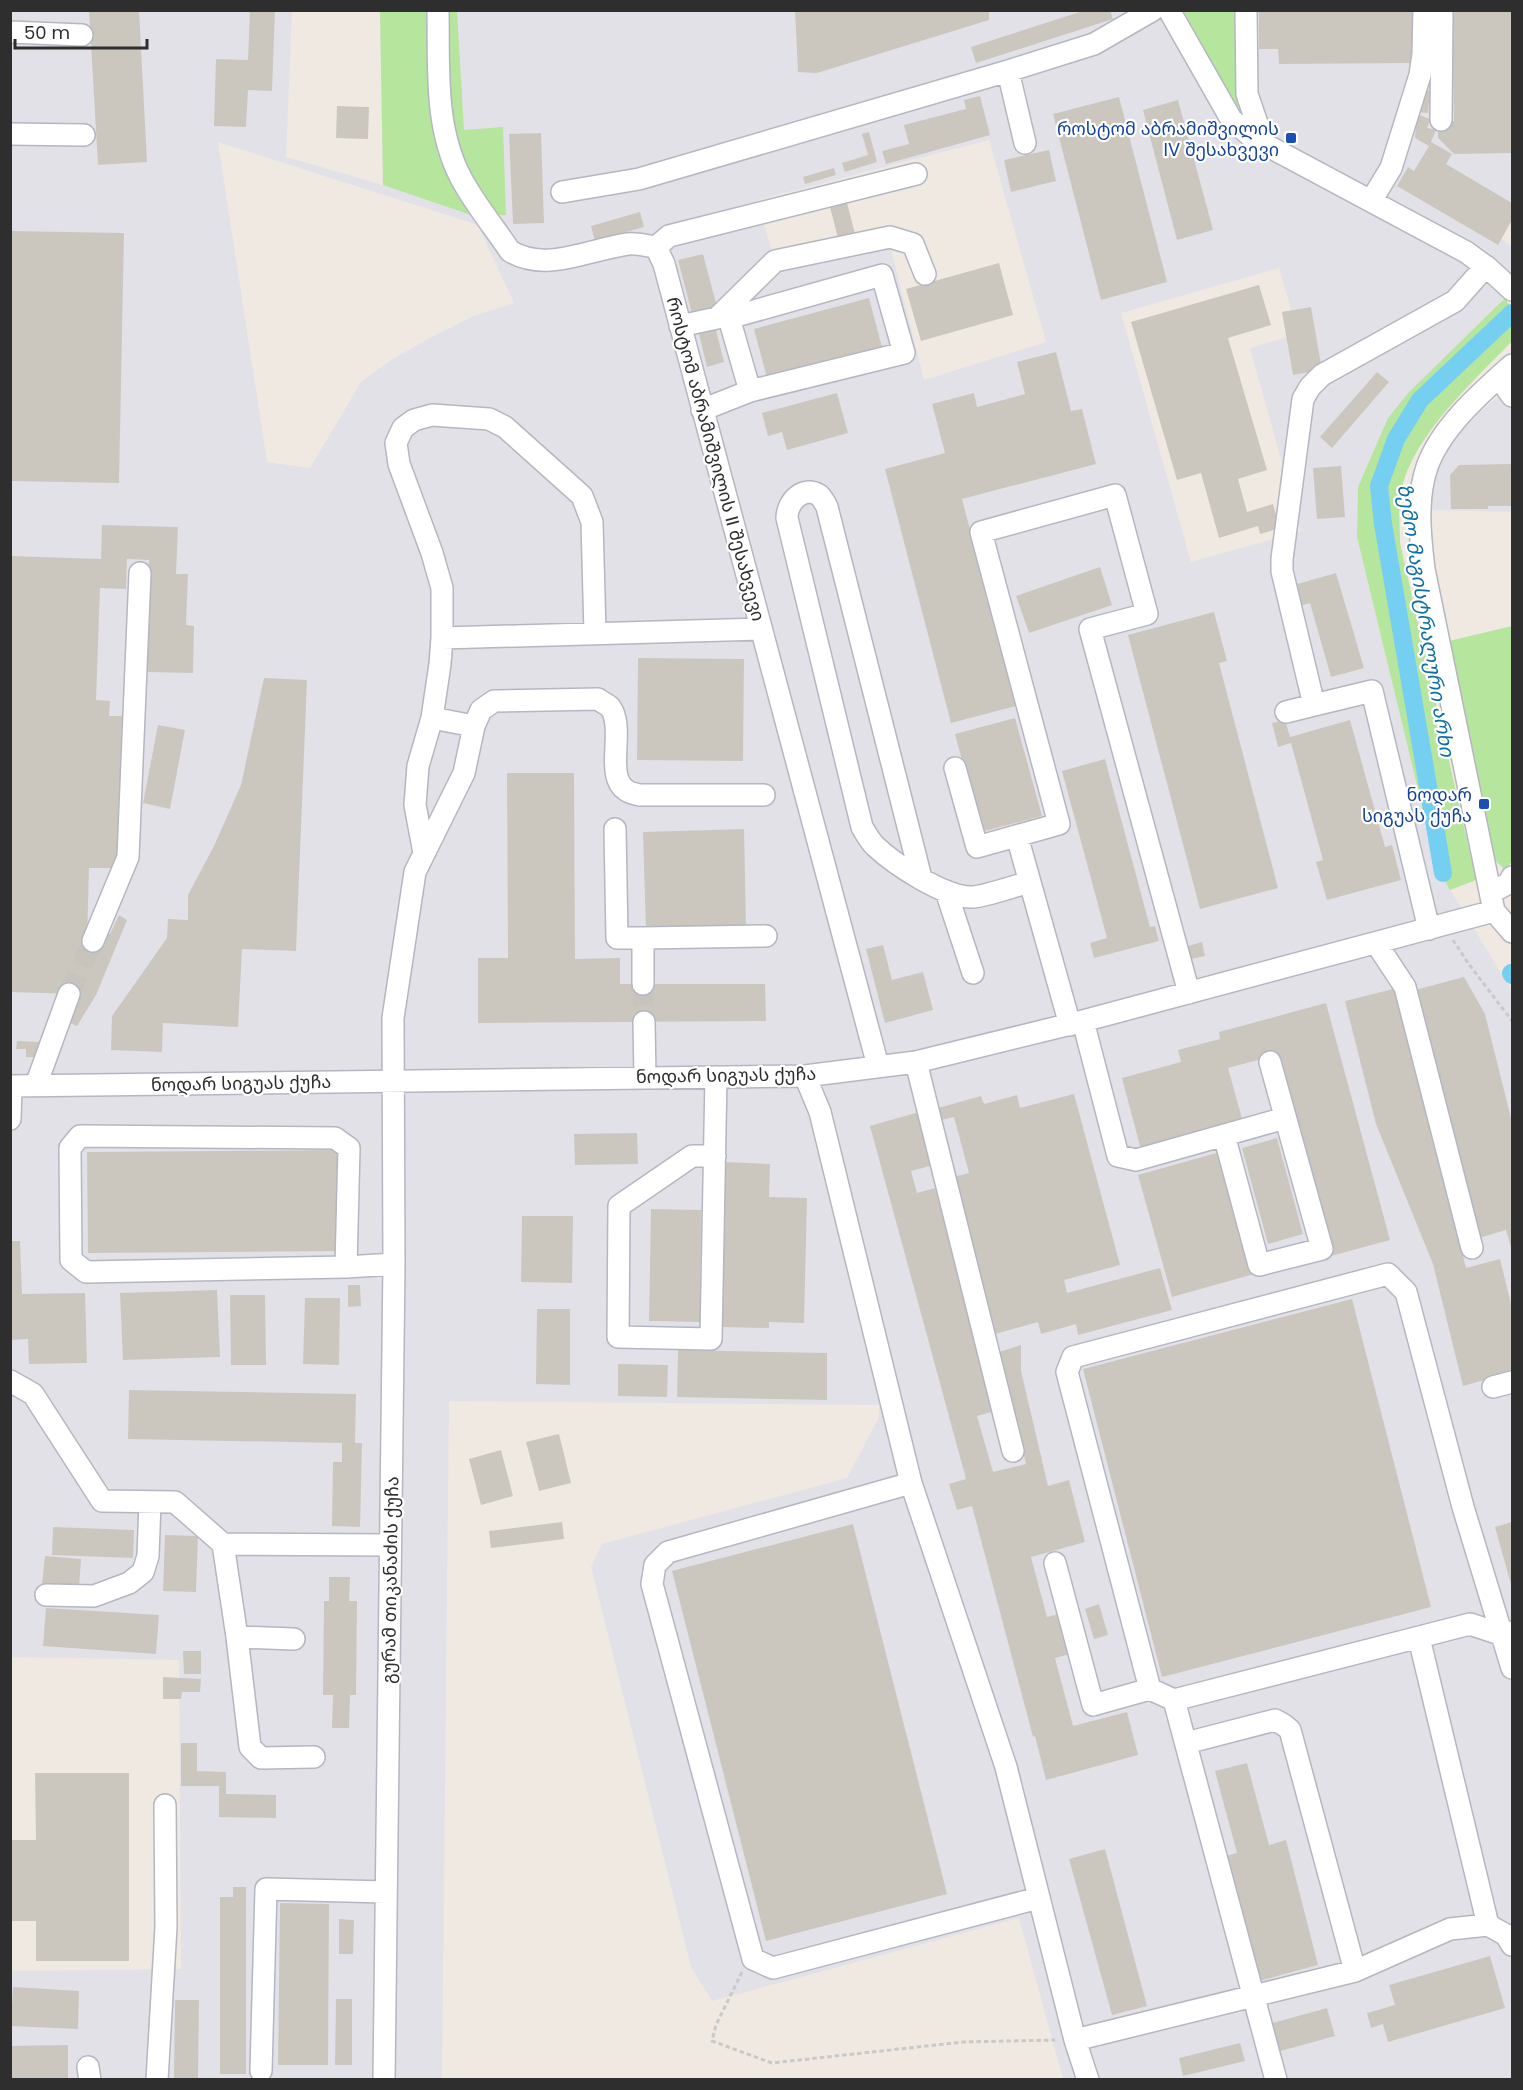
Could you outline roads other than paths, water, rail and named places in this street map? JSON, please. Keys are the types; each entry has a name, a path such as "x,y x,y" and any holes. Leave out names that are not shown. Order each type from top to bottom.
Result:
{"street":[{"path":"438,10 440,102 446,140 461,178 510,251 521,258 545,261 630,244 656,247 669,236 916,174"},
{"path":"562,192 639,179 1008,71 1094,44 1153,10"},
{"path":"1169,10 1231,119 1253,138 1466,252 1486,266 1511,289"},
{"path":"1246,10 1247,94 1264,144"},
{"path":"1371,201 1391,168 1420,75 1424,10"},
{"path":"1441,120 1442,10"},
{"path":"10,32 82,35"},
{"path":"1008,71 1025,142"},
{"path":"10,134 84,135"},
{"path":"680,326 717,318 775,261 890,237 913,244 925,274"},
{"name":"როსტომ აბრამიშვილის II შესახვევი","path":"656,247 664,264 878,1066"},
{"path":"1314,705 1282,571 1303,399 1310,387 1322,375 1455,301 1486,266"},
{"path":"702,410 750,391 904,353 882,274 729,318 750,391"},
{"path":"1506,371 1512,396"},
{"path":"1506,371 1442,437 1426,468 1420,510 1420,538 1424,569 1493,902 1512,932"},
{"path":"424,853 415,805 418,766 432,718 442,638 442,588 432,553 399,464 396,443 403,428 414,420 432,415 489,419 505,427 582,496 591,522 595,633"},
{"path":"921,878 827,507 820,496 808,492 799,495 789,504 787,519 862,827 873,844 890,859 921,878 946,891 972,897 1030,882"},
{"path":"955,768 977,847 1059,824 981,532 1115,495 1147,614 1090,629 1189,993"},
{"path":"93,941 128,857 140,573"},
{"path":"442,638 761,629"},
{"path":"1286,712 1372,691 1436,927"},
{"path":"432,718 474,726 481,710 494,701 598,699 609,706 616,721 616,768 619,781 626,790 640,795 764,795"},
{"name":"გურამ თიკანაძის ქუჩა","path":"384,2079 394,1264 393,1018 415,872 464,772 474,726"},
{"path":"615,829 617,938 766,936"},
{"path":"1017,836 1118,1156 1136,1160 1285,1118"},
{"path":"1493,902 1512,877"},
{"path":"946,891 973,973"},
{"name":"ნოდარ სიგუას ქუჩა","path":"11,1086 805,1076 916,1062 1076,1023 1436,927 1493,902"},
{"path":"643,938 643,984"},
{"path":"1376,943 1405,987 1472,1248"},
{"path":"36,1085 69,994"},
{"path":"644,1022 645,1077"},
{"path":"916,1062 1013,1451"},
{"path":"1224,1135 1259,1265 1322,1249 1270,1062"},
{"path":"805,1076 820,1112 911,1483 1006,1767 1075,2040 1088,2079"},
{"path":"715,1156 692,1156 619,1206 618,1337 711,1339 715,1156 716,1077"},
{"path":"10,1119 11,1086"},
{"path":"346,1267 349,1148 335,1138 80,1136 70,1148 71,1260 86,1272 346,1267 394,1264"},
{"path":"1150,1689 1067,1372 1073,1357 1388,1274 1406,1292 1463,1507 1508,1634 1512,1668"},
{"path":"10,1381 33,1394 102,1501 176,1502 223,1544 250,1747 261,1758 314,1757"},
{"path":"911,1483 668,1551 655,1565 652,1584 753,1959 773,1968 1038,1898"},
{"path":"46,1595 94,1596 129,1583 142,1572 148,1556 150,1502"},
{"path":"223,1544 390,1545"},
{"path":"1055,1563 1093,1705 1150,1689 1174,1700 1470,1624 1508,1634"},
{"path":"237,1637 294,1639"},
{"path":"1419,1638 1488,1925"},
{"path":"1174,1700 1276,2079"},
{"path":"1186,1743 1275,1720 1290,1730 1355,1971"},
{"path":"157,2079 166,1927 165,1805"},
{"path":"261,2071 266,1889 386,1892"},
{"path":"1075,2040 1355,1971 1450,1929 1488,1925 1506,1935 1512,1945"}],"waterway":[{"name":"ზემო მაგისტრალური არხი","path":"1443,873 1383,524 1379,486 1396,439 1420,400 1512,313"}],"tunnel":[{"path":"69,994 93,941"},
{"path":"643,984 644,1022"}],"place":[{"name":"როსტომ აბრამიშვილის IV შესახვევი","path":"1291,138"},
{"name":"ნოდარ სიგუას ქუჩა","path":"1484,804"}]}
